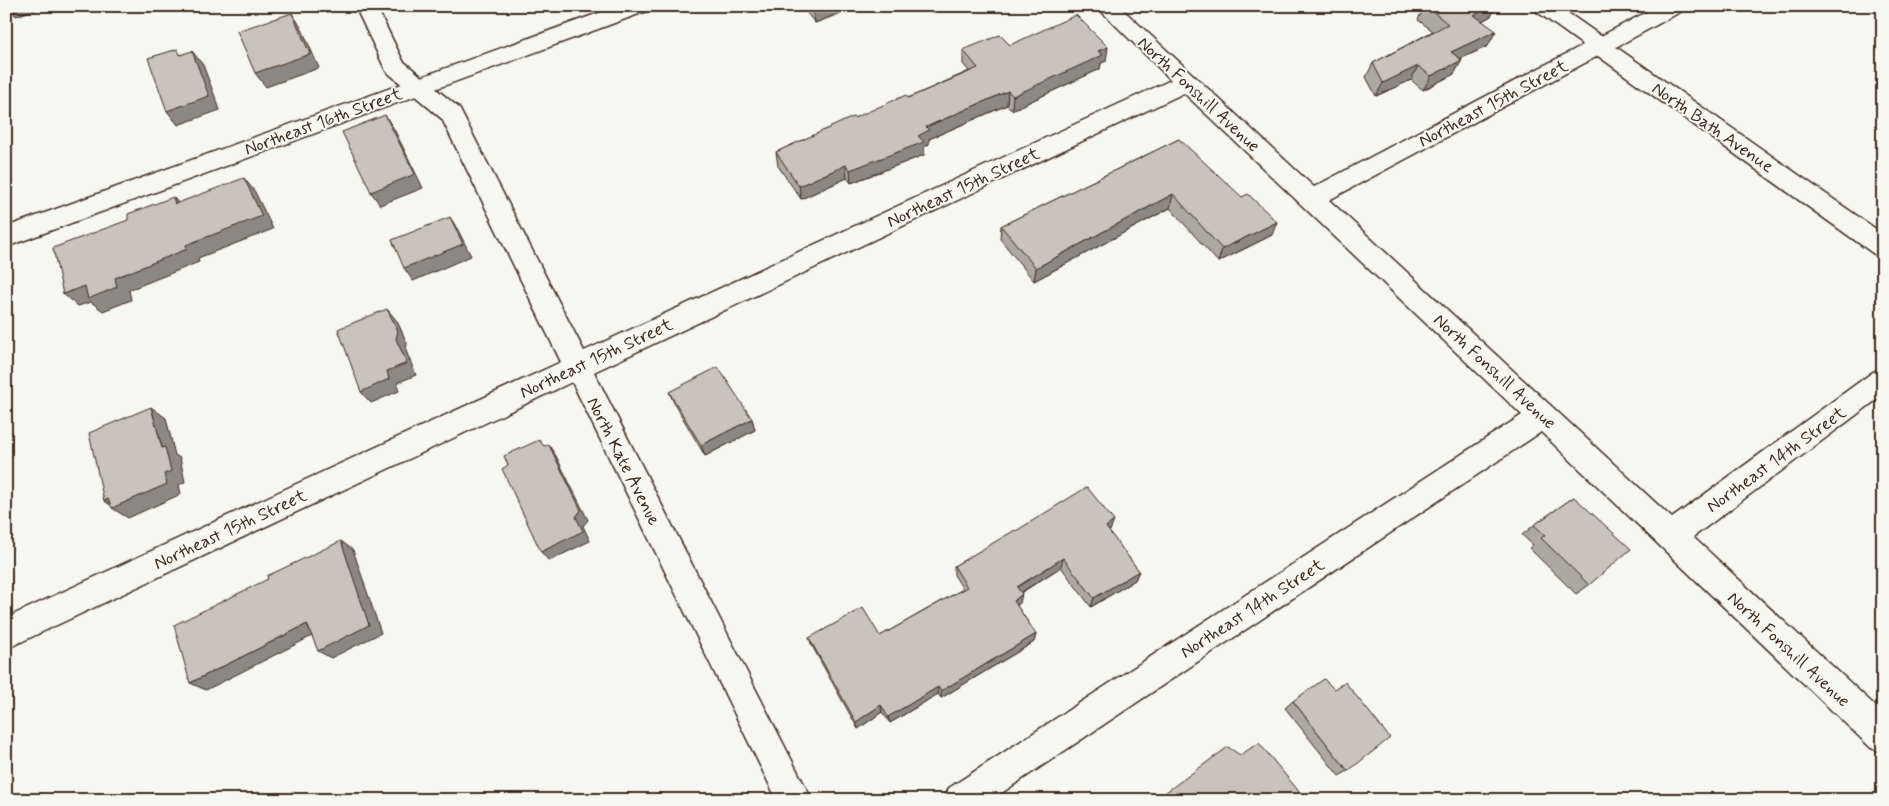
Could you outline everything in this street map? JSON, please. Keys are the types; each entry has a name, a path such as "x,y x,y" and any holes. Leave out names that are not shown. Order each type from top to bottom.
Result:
{"street":[{"name":"North Kate Avenue","path":"365,6 394,66 451,114 794,800"},
{"name":"Northeast 16th Street","path":"6,237 640,6"},
{"name":"North Fonshill Avenue","path":"1106,6 1883,736"},
{"name":"North Bath Avenue","path":"1543,6 1883,248"},
{"name":"Northeast 15th Street","path":"1311,199 1675,6"},
{"name":"Northeast 15th Street","path":"6,634 1187,82"},
{"name":"Northeast 14th Street","path":"1670,537 1883,380"},
{"name":"Northeast 14th Street","path":"961,800 1543,416"}],"building":[{"path":"1426,6 1491,6 1474,15 1496,31 1451,52 1462,60 1431,76 1418,66 1383,83 1373,63 1448,24"},
{"path":"292,13 310,54 255,73 237,31"},
{"path":"1076,15 1108,47 1098,51 1103,55 1013,96 1008,91 926,127 929,130 918,136 924,142 850,170 846,165 799,186 776,152 853,117 906,95 908,98 978,68 963,50 1000,35 1010,45"},
{"path":"178,49 180,55 192,51 209,96 167,111 148,58"},
{"path":"385,115 415,174 371,192 342,132"},
{"path":"1179,139 1242,197 1248,194 1277,222 1222,249 1173,194 1036,268 1001,226"},
{"path":"244,178 262,216 186,245 187,249 115,278 117,287 88,299 85,286 63,294 53,248 128,220 128,214 173,197 175,204"},
{"path":"450,217 463,244 404,268 392,240"},
{"path":"387,309 398,331 396,339 407,363 387,371 389,379 361,392 338,329"},
{"path":"718,367 752,419 701,445 669,392"},
{"path":"151,407 162,448 165,447 171,471 164,474 167,484 112,508 108,499 104,501 89,433"},
{"path":"539,440 544,446 549,445 581,510 576,517 583,531 541,552 502,469 508,465 504,456"},
{"path":"1087,487 1114,521 1106,527 1139,571 1094,598 1063,558 1017,587 1022,594 1014,601 1036,634 941,691 938,687 888,717 881,705 856,722 809,638 863,608 880,636 967,587 954,566 1016,531"},
{"path":"1574,497 1631,549 1589,585 1541,538 1545,535 1534,525"},
{"path":"341,541 369,625 318,651 307,624 190,683 174,625 268,579 267,576"},
{"path":"1324,679 1334,689 1345,682 1390,738 1348,771 1293,701"},
{"path":"1259,743 1306,800 1155,800 1228,747 1240,755"}]}
